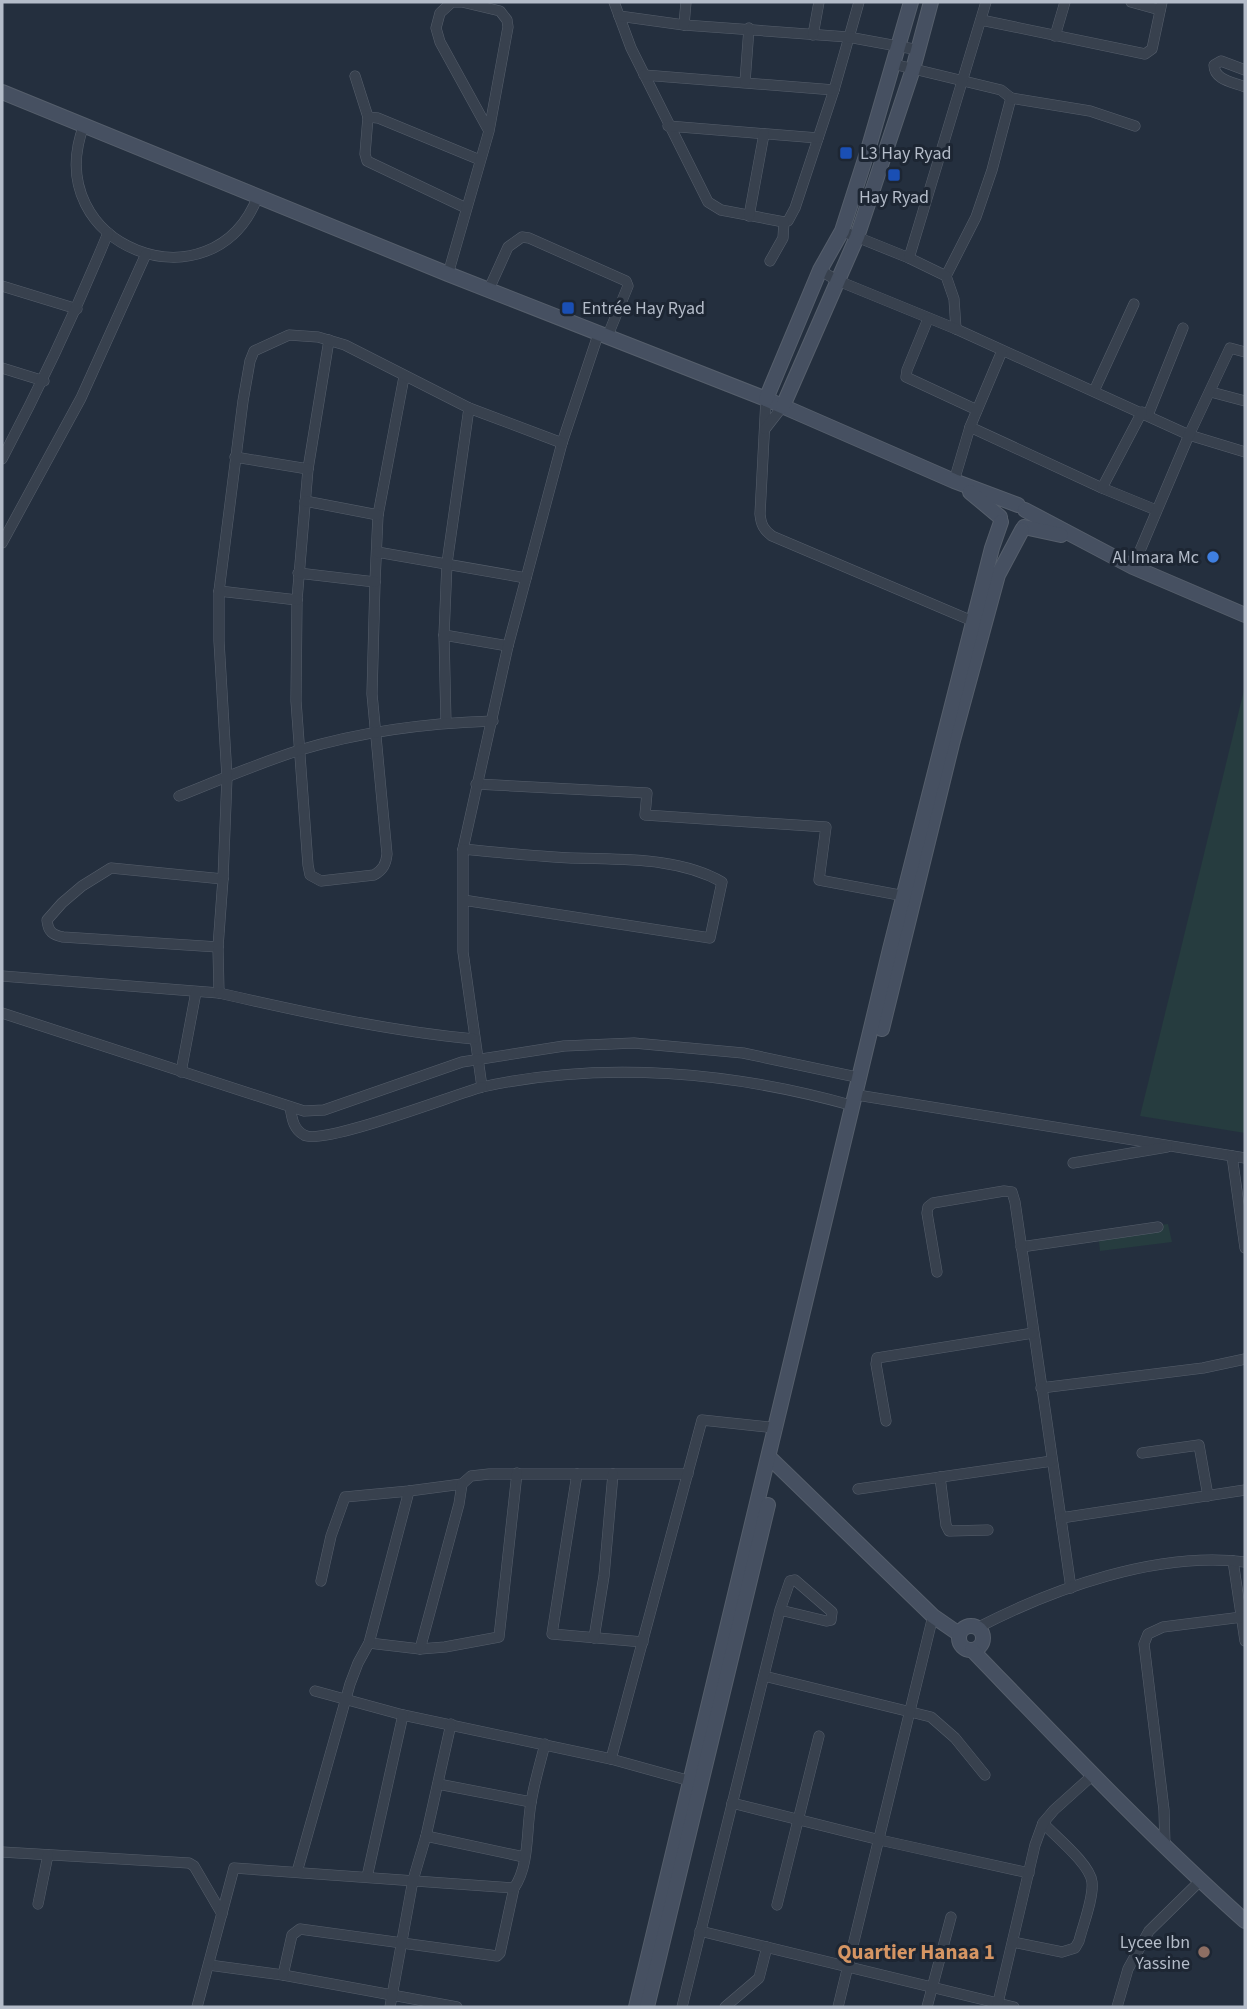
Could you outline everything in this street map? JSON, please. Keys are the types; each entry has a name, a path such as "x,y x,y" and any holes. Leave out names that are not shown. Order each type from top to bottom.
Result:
{"main road":[{"path":"766,398 820,270 842,231 869,150 911,2"},
{"path":"783,406 857,237 919,50 931,2"},
{"path":"2,92 448,274 766,398 1021,508 1133,567 1245,615"},
{"path":"954,481 1000,519 1009,531 1023,529 1076,538"},
{"path":"647,2007 696,1783 859,1099 978,624 1000,519 1008,506 1021,508 1028,519 998,575 978,624"},
{"path":"859,1099 861,1078 909,897"},
{"path":"774,1462 777,1428 803,1338"},
{"path":"774,1462 933,1616 959,1634 961,1646 972,1650 1093,1775 1200,1881 1245,1921"},
{"path":"959,1634 967,1627 977,1628 981,1633 981,1644 972,1650"},
{"path":"636,2007 696,1783"}],"street":[{"path":"448,274 489,131 508,36 507,20 500,11 452,2 440,13 437,34 489,131"},
{"path":"614,2 644,75 708,202 721,210 784,222 788,221 795,208 834,90 859,2"},
{"path":"684,25 686,2"},
{"path":"813,35 819,2"},
{"path":"909,258 986,2"},
{"path":"1055,36 1065,2"},
{"path":"981,20 1148,54 1152,49 1161,6 1130,2"},
{"path":"619,16 684,25 848,37 919,50"},
{"path":"745,82 749,28"},
{"path":"1245,70 1221,61 1214,65 1213,70 1218,76 1245,87"},
{"path":"893,64 1001,90 1011,98 1090,111 1135,126"},
{"path":"644,75 834,90"},
{"path":"355,76 368,117 365,154 368,161 466,208"},
{"path":"946,276 976,217 1011,98"},
{"path":"368,117 378,118 480,160"},
{"path":"84,125 79,140 76,172 83,201 100,227 124,246 152,256 183,257 211,248 236,231 258,196"},
{"path":"668,126 818,138"},
{"path":"749,216 764,134"},
{"path":"770,261 783,238 784,222"},
{"path":"842,231 946,276 954,299 956,330"},
{"path":"2,459 44,380 108,233"},
{"path":"481,1087 463,952 463,849 508,646 562,443 604,334 628,286 626,281 522,237 512,243 489,289"},
{"path":"2,542 81,398 146,254"},
{"path":"820,270 836,280 956,330 1189,435 1245,452"},
{"path":"2,286 77,309"},
{"path":"1094,391 1134,304"},
{"path":"928,319 906,377 977,410"},
{"path":"1102,488 1145,414 1183,328"},
{"path":"219,993 218,947 227,777 219,641 219,591 235,457 250,360 254,351 289,335 329,340 355,349 404,377 469,408 562,443"},
{"path":"329,340 308,469 297,600 296,701 308,865 310,875 321,881 374,875 381,871 386,863 372,694 375,582 378,515 404,377"},
{"path":"1133,567 1189,435 1230,348 1245,352"},
{"path":"954,481 970,427 1002,351"},
{"path":"2,368 44,380"},
{"path":"1211,391 1245,401"},
{"path":"766,398 760,514 761,525 766,531 772,536 978,624"},
{"path":"764,429 783,406"},
{"path":"446,723 444,635 447,563 469,408"},
{"path":"970,427 1156,510"},
{"path":"235,457 308,469"},
{"path":"305,501 378,515"},
{"path":"377,552 526,578"},
{"path":"298,573 375,582"},
{"path":"219,591 297,600"},
{"path":"444,635 508,646"},
{"path":"179,796 300,750 377,732 446,723 493,721"},
{"path":"476,784 646,793 645,815 826,827 819,880 909,897"},
{"path":"463,849 555,857 611,858 695,870 722,882 710,938 463,900"},
{"path":"218,947 63,937 53,935 47,920 61,903 111,868 223,879"},
{"path":"2,976 219,993 344,1020 441,1037 474,1039"},
{"path":"181,1072 196,992"},
{"path":"2,1013 304,1111 324,1110 461,1062 564,1046 634,1043 743,1053 861,1078"},
{"path":"290,1107 293,1124 302,1135 311,1138 360,1128 481,1087 526,1077 614,1072 686,1075 1174,1145 1245,1158"},
{"path":"1073,1163 1174,1145"},
{"path":"1233,1156 1245,1248"},
{"path":"937,1272 928,1207 933,1203 1012,1192 1016,1202 1071,1588"},
{"path":"1021,1247 1158,1227"},
{"path":"886,1421 877,1358 1033,1333"},
{"path":"1041,1388 1203,1368 1245,1359"},
{"path":"611,1759 702,1420 777,1428"},
{"path":"1142,1452 1199,1445 1208,1496"},
{"path":"858,1489 1052,1461"},
{"path":"421,1649 462,1483 466,1478 516,1473 688,1474"},
{"path":"369,1643 421,1649 499,1637 516,1473"},
{"path":"577,1474 552,1633 643,1642"},
{"path":"594,1638 604,1576 613,1474"},
{"path":"940,1477 949,1531 988,1530"},
{"path":"321,1581 331,1536 345,1497 462,1483"},
{"path":"1061,1518 1245,1490"},
{"path":"297,1872 345,1699 358,1663 369,1643 409,1491"},
{"path":"1233,1560 1245,1641"},
{"path":"977,1628 1071,1588 1146,1567 1188,1562 1245,1562"},
{"path":"682,2007 780,1610 792,1579 832,1612 833,1617 826,1621 780,1610"},
{"path":"838,2007 933,1616"},
{"path":"1165,1846 1164,1810 1144,1644 1148,1634 1163,1627 1242,1617"},
{"path":"764,1676 931,1717 955,1738 985,1775"},
{"path":"315,1691 403,1714 611,1759 696,1783"},
{"path":"368,1877 403,1714"},
{"path":"390,2007 413,1880 426,1836 451,1724"},
{"path":"777,1905 819,1736"},
{"path":"283,1975 292,1935 300,1929 497,1956 500,1953 514,1888 524,1857 531,1802 545,1744"},
{"path":"997,2006 1028,1873 1043,1824 1063,1801 1093,1775"},
{"path":"438,1784 531,1802"},
{"path":"732,1802 880,1840 1028,1873"},
{"path":"1013,1942 1062,1952 1070,1951 1079,1941 1089,1903 1093,1883 1085,1866 1043,1824"},
{"path":"426,1836 524,1857"},
{"path":"2,1852 189,1863 194,1866 222,1914"},
{"path":"38,1904 48,1855"},
{"path":"197,2007 234,1868 514,1888"},
{"path":"1117,2007 1128,1969 1149,1931 1200,1881"},
{"path":"927,2007 951,1917"},
{"path":"700,1931 997,2006 1014,2007"},
{"path":"724,2007 760,1978 767,1947"},
{"path":"209,1965 283,1975 457,2007"}],"green space":[{"path":"1245,686 1245,1133 1140,1116"},
{"path":"1168,1224 1172,1242 1100,1251 1098,1233"}],"place":[{"name":"L3 Hay Ryad","path":"846,153"},
{"name":"Hay Ryad","path":"894,175"},
{"name":"Entrée Hay Ryad","path":"568,308"},
{"name":"Al Imara Mc","path":"1213,557"},
{"name":"Lycee Ibn Yassine","path":"1204,1952"}],"district":[{"name":"Quartier Hanaa 1","path":"916,1952"}]}
